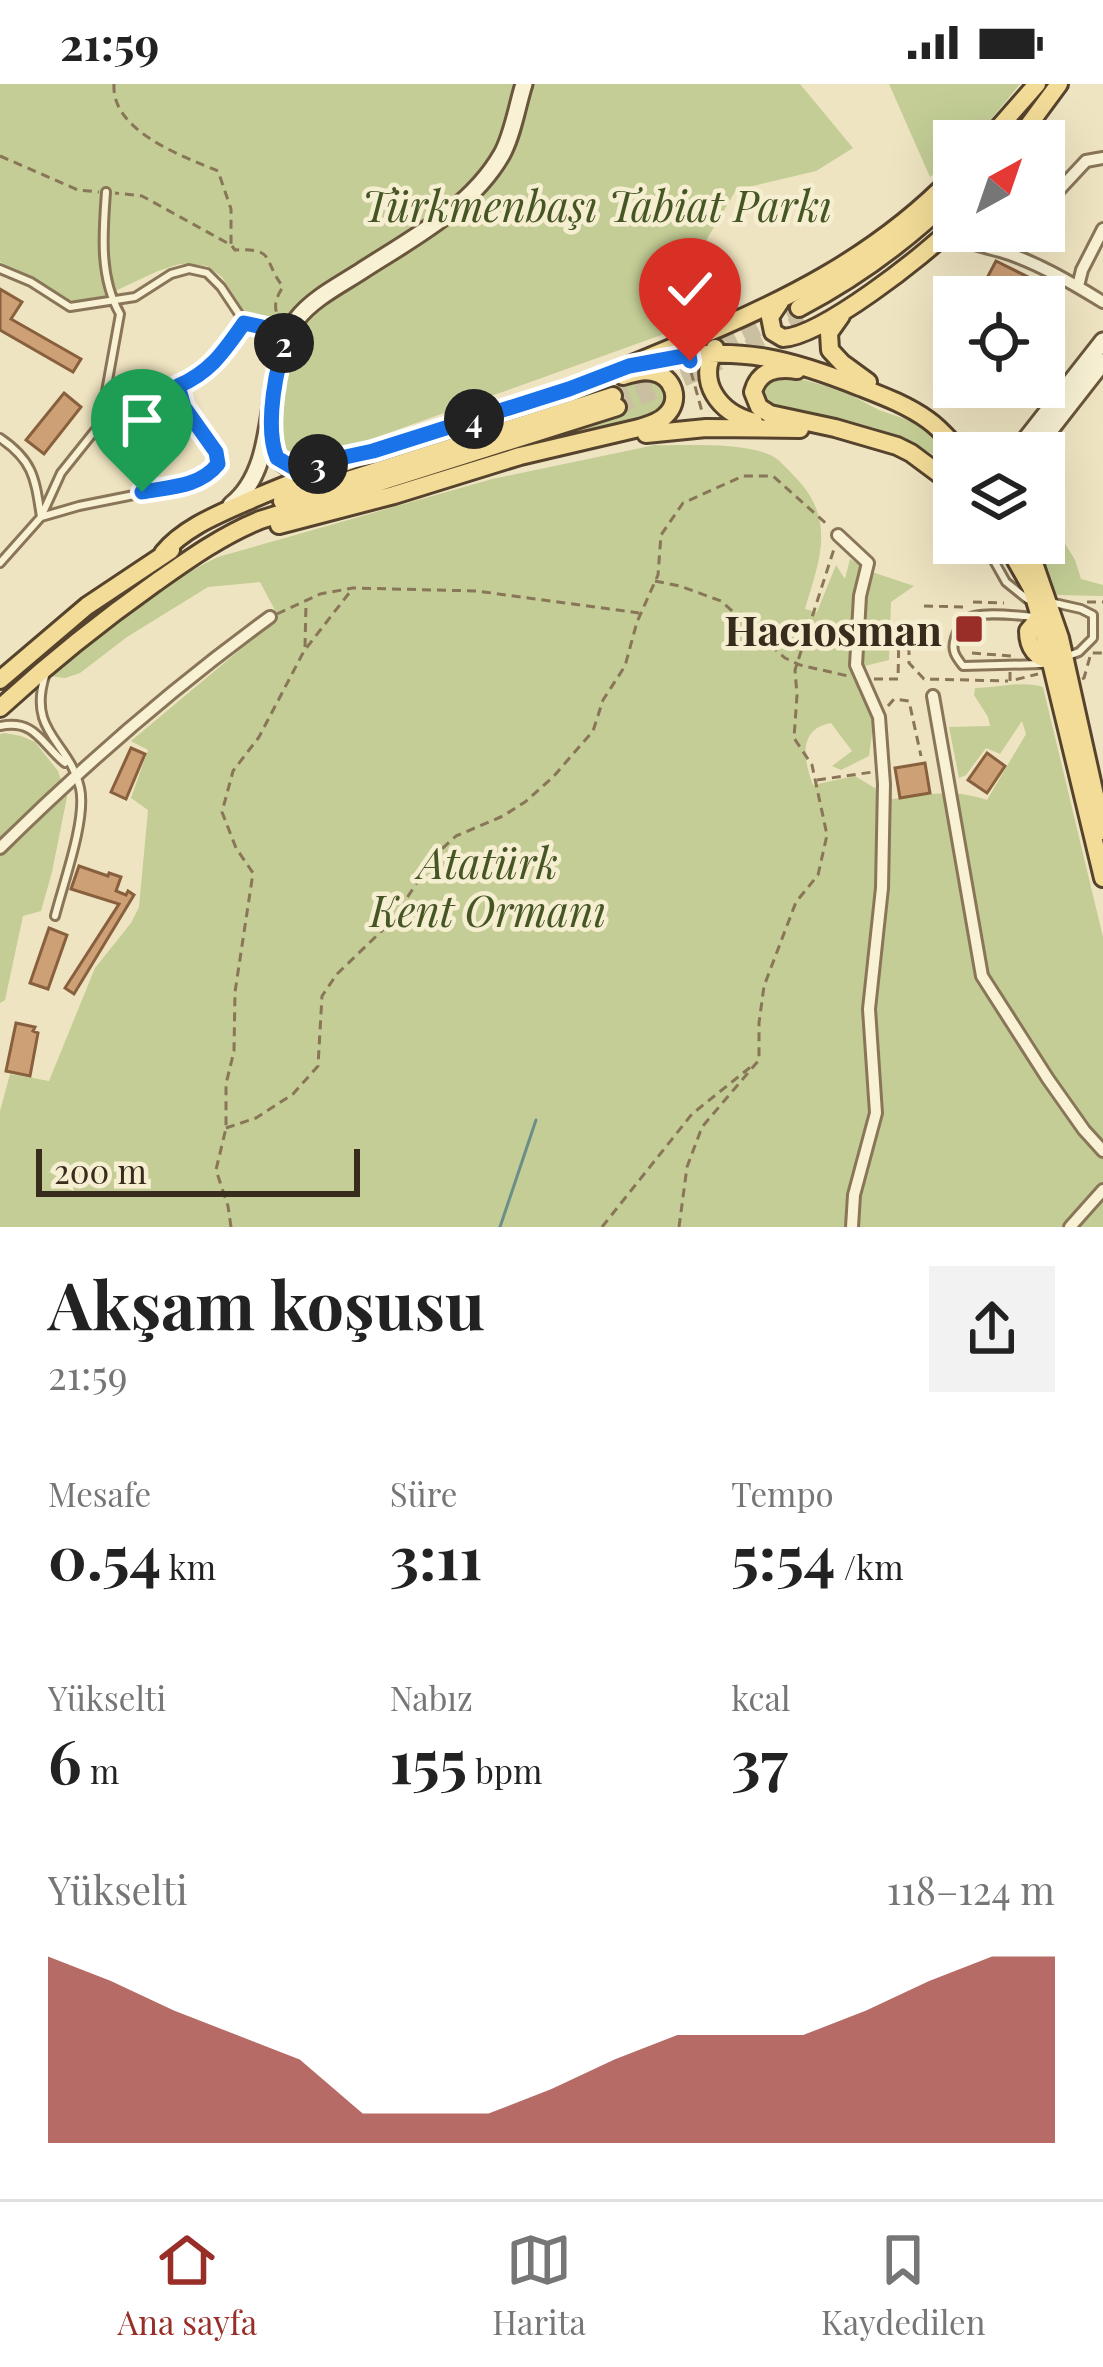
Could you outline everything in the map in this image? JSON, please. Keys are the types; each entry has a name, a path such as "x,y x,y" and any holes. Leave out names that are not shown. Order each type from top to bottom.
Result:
{"main road":[{"path":"219,514 246,490 259,459 283,346 301,314 471,194 503,152 524,84"},
{"path":"1007,120 1040,84"},
{"path":"1015,120 1040,84"},
{"path":"1032,120 1058,85"},
{"path":"1039,120 1058,85"},
{"path":"0,680 87,606 181,536 219,514 293,480 595,380 752,316 836,272 933,194"},
{"path":"933,213 802,314 892,266 933,231"},
{"path":"781,301 769,323 778,336 786,338 850,307 933,245"},
{"path":"850,307 831,328 830,350 887,397"},
{"path":"752,316 725,335 712,353 709,383 723,407 741,418 790,428"},
{"path":"1032,432 1103,341"},
{"path":"629,366 712,353 759,355 816,369 887,397 942,431"},
{"path":"1048,432 1103,362"},
{"path":"816,369 767,372 755,383 754,400 770,415 835,428 933,460"},
{"path":"179,566 285,523 520,455 657,422 671,410 675,395 669,381 655,372 595,380"},
{"path":"0,708 114,612 217,540 260,520 615,402 252,511 163,553"},
{"path":"273,404 273,451 287,466 302,468 373,451"},
{"path":"597,439 706,428 835,428"},
{"path":"911,453 933,469"},
{"path":"1018,564 1044,610"},
{"path":"1032,564 1103,831"},
{"path":"1044,610 1029,627 1028,637 1032,650 1042,659 1057,659"},
{"path":"1057,659 1103,878"}],"street":[{"path":"1065,184 1086,161 1103,158"},
{"path":"1078,286 1103,229"},
{"path":"1004,252 1103,302"},
{"path":"838,535 868,562 860,596 854,677 879,717 883,771 882,888 869,1009 876,1113 854,1195 852,1227"},
{"path":"0,848 72,770 270,617"},
{"path":"933,696 982,976 1048,1078 1103,1151"},
{"path":"1070,1227 1103,1190"}],"lane":[{"path":"101,423 120,314 111,299 102,242 106,192"},
{"path":"0,269 70,307 135,296 189,269 207,273 244,323 289,333"},
{"path":"0,563 41,517 61,473 101,423 122,404 149,391 198,377 222,355 244,323"},
{"path":"41,517 194,482 213,471 218,464 216,452 184,407 178,386"},
{"path":"0,438 22,453 35,477 41,517"},
{"path":"996,564 1006,582 1044,610"},
{"path":"1082,609 1093,615 1093,638 1079,652 1033,666 958,662 953,649 964,620 980,614 1044,610 1082,609"},
{"path":"52,662 41,690 41,716 72,770 80,790 81,812 55,916"},
{"path":"0,726 20,724 32,730 72,770"}],"path":[{"path":"114,84 112,92 120,112 137,129 176,153 218,170 231,209 231,245"},
{"path":"0,156 78,190 142,196 235,250 258,249 266,254 284,287 276,297 276,314 289,333"},
{"path":"689,355 706,428"},
{"path":"226,1128 256,1118 293,1094 318,1066 322,996 337,974 393,920 434,857 456,836 525,802 592,731 603,700 625,666 640,613 656,581 661,535 683,503 743,476 773,476 838,535 795,670 794,738 812,765 827,835 818,875 796,902 764,986 759,1060 703,1127 687,1167 679,1227"},
{"path":"656,581 721,601 785,658 800,665 854,677 898,679 899,631 909,632 909,663 924,679 1010,681"},
{"path":"270,617 320,594 353,588 477,590 640,613"},
{"path":"232,1227 215,1170 226,1128 235,992 253,873 236,848 222,812 233,771 259,737 304,651 353,588"},
{"path":"304,651 306,601"},
{"path":"974,602 1004,603"},
{"path":"1088,602 1103,602"},
{"path":"924,608 964,608 964,620"},
{"path":"972,652 1003,654"},
{"path":"879,717 894,699 909,700 921,756"},
{"path":"815,781 883,771"},
{"path":"602,1227 692,1114 759,1060"}],"green space":[{"name":"Türkmenbaşı Tabiat Parkı","path":"0,84 800,84 853,148 816,171 736,190 679,286 706,319 327,455 298,460 282,449 279,435 281,399 295,334 269,319 245,313 222,277 207,266 180,264 87,304 69,300 0,262"},
{"path":"889,84 1020,84 990,120 933,120 930,177"},
{"path":"790,376 841,390 914,422 933,439 933,455 875,428 766,408 760,384 768,378"},
{"path":"656,380 667,392 658,412 646,419 529,446 621,412 611,386"},
{"name":"Atatürk Kent Ormanı","path":"655,445 755,450 775,458 796,478 809,494 821,526 819,558 805,609 817,612 836,565 845,579 850,559 914,586 891,602 889,660 856,668 859,689 875,712 869,756 841,770 832,766 852,751 831,723 820,726 806,747 813,785 855,776 893,799 951,793 987,800 1026,734 1022,721 1000,754 986,748 959,778 949,727 990,726 975,688 1043,687 1103,937 1103,1227 0,1227 0,1111 10,1074 49,1081 95,968 139,907 148,810 131,798 148,750 131,741 254,638 276,612 260,582 208,587 127,637 80,673 49,676 130,611 218,557 492,479"},
{"path":"1065,544 1081,579 1103,585 1103,596 1056,595 1044,564 1065,564"},
{"path":"0,734 35,742 58,771 67,797 41,911 23,916 5,1000 0,1003"}],"building":[{"path":"996,261 1026,276 988,276"},
{"path":"0,289 22,302 11,319 81,359 73,372 0,330"},
{"path":"64,393 81,407 44,454 26,440"},
{"path":"131,748 145,754 126,799 111,792"},
{"path":"987,753 1005,766 987,793 968,780"},
{"path":"925,763 930,793 900,798 895,768"},
{"path":"79,866 121,877 116,891 134,895 74,994 65,988 119,904 71,889"},
{"path":"49,928 67,935 48,989 30,983"},
{"path":"16,1023 35,1027 38,1033 30,1076 6,1071"}],"waterway":[{"path":"500,1227 536,1120"}],"tunnel":[{"path":"613,396 799,308"},
{"path":"617,407 804,320"}],"place":[{"name":"Hacıosman","path":"969,629"}],"route":[{"path":"142,492 205,478 218,464 216,452 184,407 178,386 198,377 222,355 244,323 289,333 273,404 272,442 277,458 294,468 373,451 629,366 689,355 690,361"}]}
